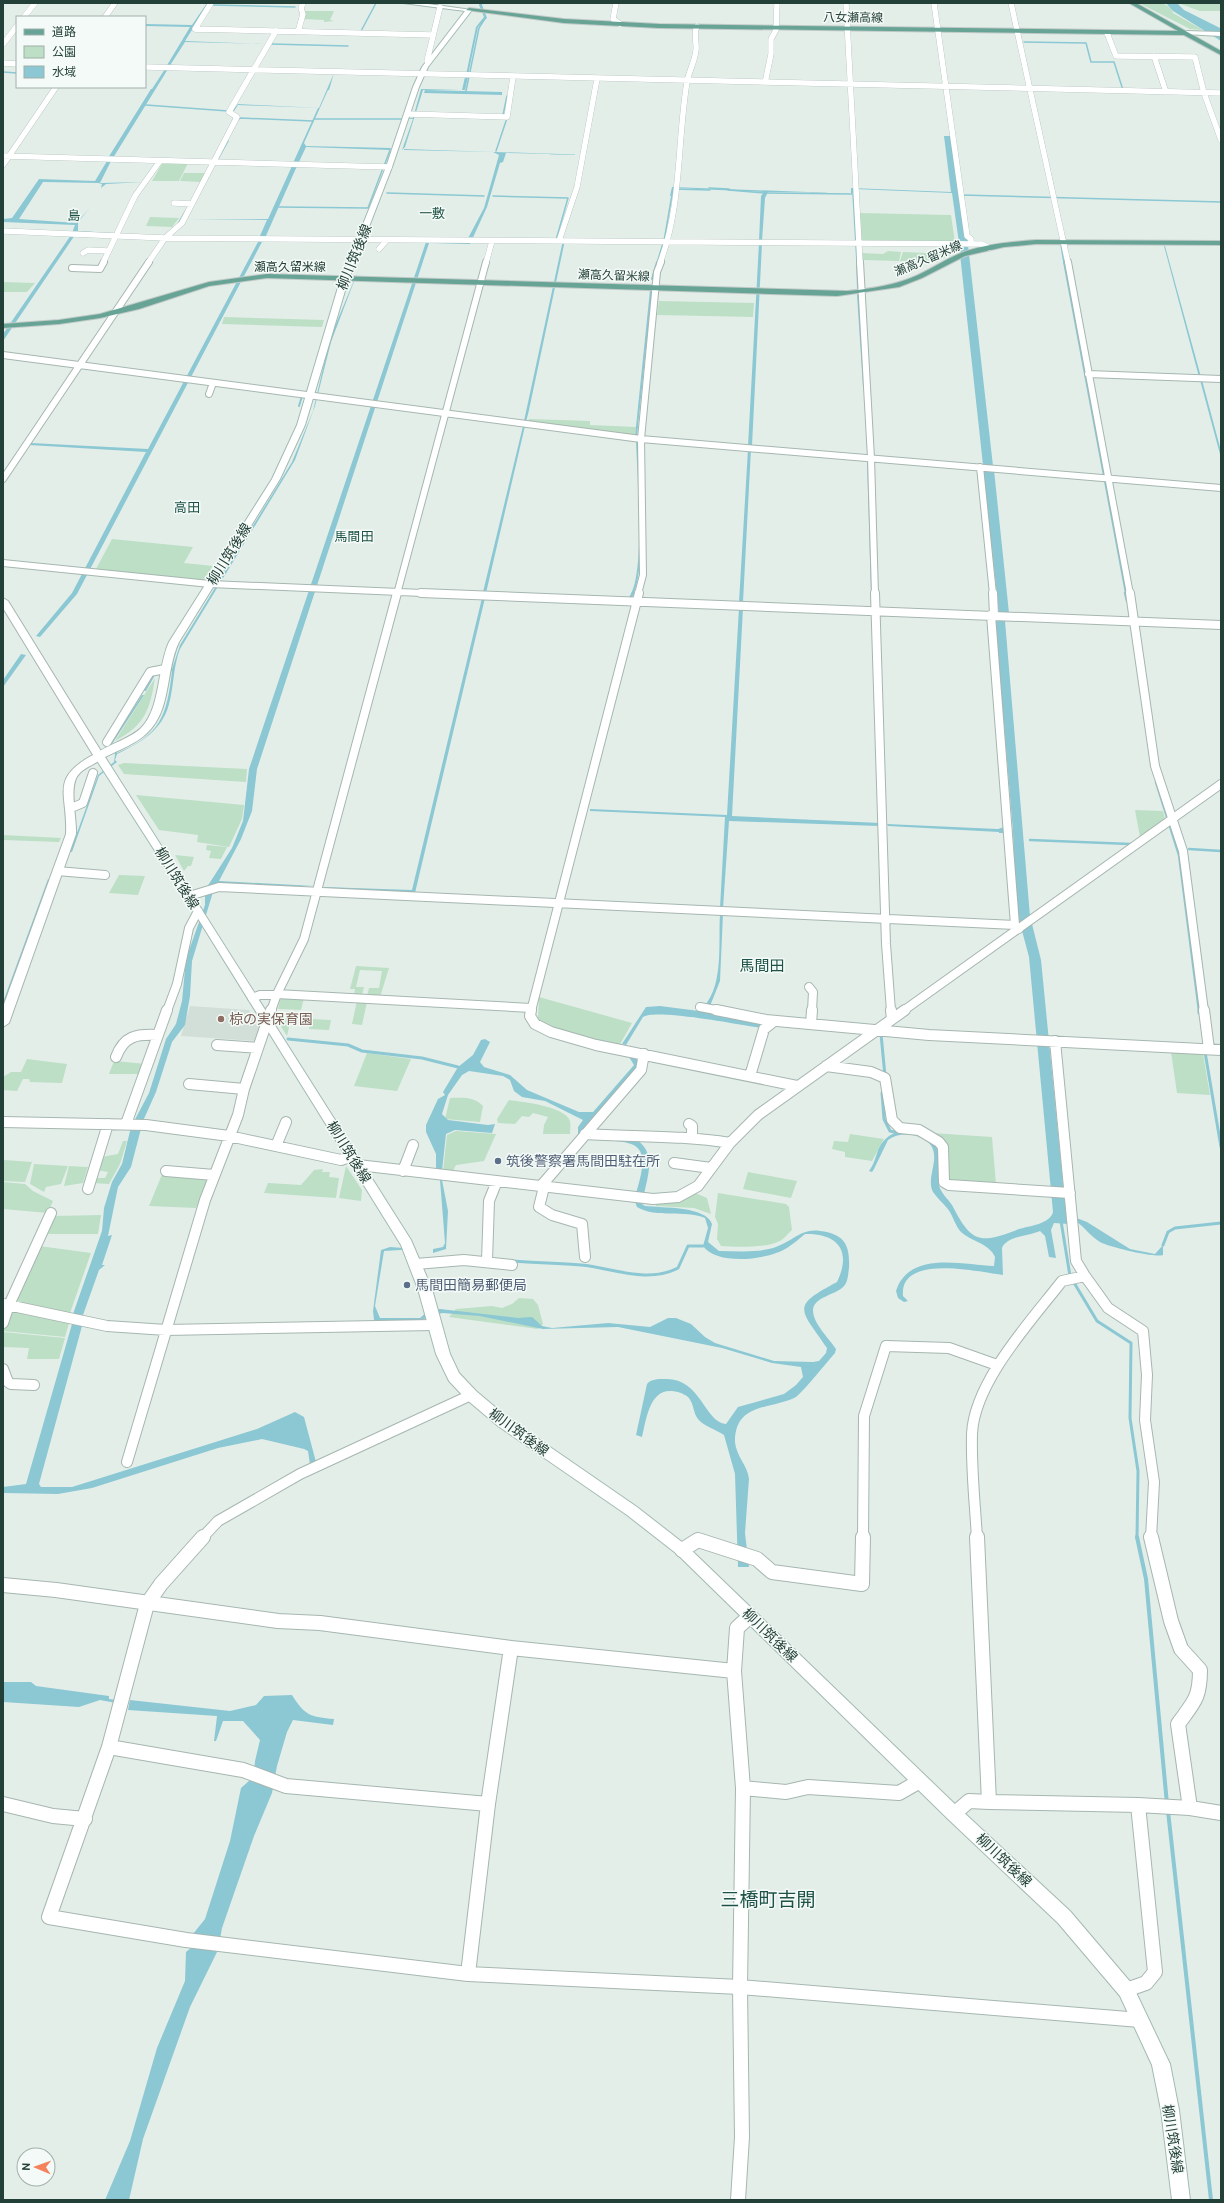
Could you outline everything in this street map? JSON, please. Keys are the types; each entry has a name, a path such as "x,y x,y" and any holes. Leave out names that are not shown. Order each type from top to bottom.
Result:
{"main road":[{"path":"406,3 429,4 440,7 469,10 474,3"},
{"path":"1132,3 1221,53"},
{"name":"八女瀬高線","path":"469,10 620,24 1186,33"},
{"name":"柳川筑後線","path":"469,10 429,62 422,75 389,167 360,240 352,278 310,395 301,425 279,472 174,642 164,669 160,701 153,720 144,731 99,756 189,896 406,1244 416,1264 433,1325 443,1354 454,1377 471,1396 503,1422 632,1511 682,1550 954,1814 1064,1917 1126,1990 1161,2064 1170,2110 1181,2200"},
{"path":"1186,33 1221,34"},
{"name":"瀬高久留米線","path":"8,326 67,321 115,313 203,286 245,278 283,276 818,294 861,292 896,286 916,279 959,256 989,248 1029,243 1064,242 1221,243"},
{"path":"3,601 99,756 85,763 72,774 66,788 73,818 71,834 3,1023"}],"street":[{"path":"25,16 35,3"},
{"path":"106,16 115,3"},
{"path":"212,3 195,29 433,36"},
{"path":"298,32 303,14 301,8 302,3"},
{"path":"616,3 613,19 620,24"},
{"path":"765,83 771,54 771,39 776,27 777,3"},
{"path":"846,3 871,458 887,920 886,944 892,1019"},
{"path":"934,3 967,236 970,239 971,244"},
{"path":"1011,3 1064,242 1135,621 1155,766 1183,851 1209,1049"},
{"path":"427,61 440,7"},
{"path":"697,26 694,32 696,48 687,82 677,187 668,242 657,272 641,439 644,575 530,1016 535,1024 551,1032 596,1045 797,1086"},
{"path":"3,44 16,27"},
{"path":"3,479 165,238 182,223 237,117 229,112 276,31"},
{"path":"1107,32 1116,56 1195,58 1204,93 1221,140"},
{"path":"1154,56 1166,92"},
{"path":"3,63 16,64"},
{"path":"146,67 687,82 1221,93"},
{"path":"408,114 507,117 513,77"},
{"path":"559,241 572,198 577,187 596,79"},
{"path":"3,165 6,156 55,88"},
{"path":"6,156 389,167"},
{"path":"72,268 100,269 135,196 160,161"},
{"path":"174,203 192,204"},
{"path":"3,231 165,238 982,244 989,248"},
{"path":"439,233 439,240"},
{"path":"526,241 528,234"},
{"path":"379,250 387,240"},
{"path":"127,1462 205,1200 238,1115 244,1089 266,1020 276,994 304,939 318,892 492,241"},
{"path":"83,253 88,250 108,251"},
{"path":"3,355 641,439 1221,488"},
{"path":"1088,374 1221,379"},
{"path":"208,394 213,383"},
{"path":"242,395 245,387"},
{"path":"980,467 993,585 993,615 1018,927"},
{"path":"3,563 210,584 1221,625"},
{"path":"107,742 150,672 164,669"},
{"path":"71,808 83,803 93,773"},
{"path":"3,1122 146,1124 229,1136 341,1160 355,1160 403,1171 653,1199 678,1197 698,1186 730,1143 758,1115 1018,927 1032,919 1221,784"},
{"path":"57,872 105,875"},
{"path":"189,896 219,887 1018,927"},
{"path":"126,1124 180,974 183,950 191,921 198,911"},
{"path":"809,986 813,992 811,1024"},
{"path":"252,998 260,995 276,994 531,1008"},
{"path":"700,1007 774,1021 878,1029 930,1035 1221,1050"},
{"path":"750,1076 764,1029 774,1021"},
{"path":"116,1057 120,1045 126,1038 135,1035 157,1035"},
{"path":"1055,1041 1076,1261 1108,1308 1143,1331 1147,1375 1145,1420 1154,1482 1150,1533 1171,1621 1181,1649 1200,1670 1197,1699 1178,1724 1190,1808"},
{"path":"217,1045 258,1048"},
{"path":"585,1257 582,1224 547,1213 539,1207 543,1186 585,1134 641,1070 644,1054"},
{"path":"826,1066 871,1072 885,1078 892,1120 900,1128 919,1130 939,1142 943,1147 944,1182 949,1185 1070,1193"},
{"path":"189,1084 244,1089"},
{"path":"276,1146 286,1122"},
{"path":"88,1189 108,1124"},
{"path":"689,1124 692,1126 692,1137"},
{"path":"585,1134 656,1138 692,1137 730,1143"},
{"path":"403,1171 413,1145"},
{"path":"674,1162 711,1168"},
{"path":"166,1171 214,1175"},
{"path":"487,1261 489,1201 498,1181"},
{"path":"3,1323 6,1305 51,1213"},
{"path":"416,1264 436,1260 487,1261 512,1265"},
{"path":"989,1802 972,1433 981,1397 997,1365 1062,1281 1085,1276"},
{"path":"6,1305 107,1326 166,1330 433,1325"},
{"path":"682,1550 698,1540 758,1559 772,1572 862,1584 864,1416 886,1346 949,1348 997,1365"},
{"path":"3,1369 8,1382 11,1384 34,1385"},
{"path":"471,1396 300,1474 218,1521 161,1584 147,1604 124,1685 109,1747 85,1819 49,1917 186,1940 468,1974 740,1986 1005,2010 1140,2020"},
{"path":"3,1585 56,1590 147,1604 278,1621 320,1623 511,1648 734,1671"},
{"path":"738,2200 742,2137 740,1986 743,1788 734,1671 738,1628 750,1616"},
{"path":"468,1974 488,1804 511,1648"},
{"path":"109,1747 243,1770 286,1786 488,1804"},
{"path":"743,1788 786,1792 808,1787 899,1793 920,1781"},
{"path":"954,1814 969,1801 1138,1805 1190,1808 1221,1813"},
{"path":"3,1804 53,1816 85,1819"},
{"path":"1126,1990 1146,1983 1155,1972 1138,1805"}],"shaded area":[{"name":"椋の実保育園","path":"190,1006 249,1010 261,1028 256,1041 181,1036"}],"green space":[{"path":"1139,3 1164,4 1171,9 1173,13 1203,30 1190,29"},
{"path":"1178,3 1221,3 1221,11 1200,11"},
{"path":"305,11 334,11 330,20 334,21 324,22 324,20 303,19"},
{"path":"163,162 188,163 179,181 152,181"},
{"path":"184,173 206,173 201,182 180,181"},
{"path":"859,213 951,215 955,243 861,242"},
{"path":"150,217 179,218 172,227 146,226"},
{"path":"888,251 901,252 899,261 863,260 862,253 883,254"},
{"path":"903,252 952,254 936,262 900,261"},
{"path":"3,282 35,283 27,292 3,292"},
{"path":"659,301 754,303 753,317 657,315"},
{"path":"224,317 324,320 322,327 222,324"},
{"path":"529,419 590,421 590,425 636,427 635,436 528,422"},
{"path":"112,539 193,547 184,563 213,566 203,581 96,569"},
{"path":"155,678 151,699 144,716 133,729 115,741"},
{"path":"124,763 247,769 246,782 124,774 118,765"},
{"path":"136,795 244,805 242,819 229,847 197,842 198,835 159,830"},
{"path":"1135,810 1163,811 1165,820 1140,837"},
{"path":"3,835 61,838 59,842 3,840"},
{"path":"207,845 227,847 221,859 209,858 211,851 206,850"},
{"path":"175,855 194,857 191,866 188,866 184,871"},
{"path":"119,875 145,876 138,895 109,893"},
{"path":"356,966 389,968 380,997 367,996 369,988 379,988 382,971 360,970 356,987 364,987 362,995 354,995 355,989 350,989"},
{"path":"281,997 304,998 301,1010 278,1009"},
{"path":"539,997 632,1023 619,1046 545,1026 538,1019"},
{"path":"357,1001 367,1002 362,1025 352,1024"},
{"path":"275,1017 291,1018 287,1036"},
{"path":"311,1019 331,1020 329,1030 309,1029"},
{"path":"1171,1052 1203,1054 1210,1095 1177,1093"},
{"path":"367,1053 411,1059 397,1091 354,1086"},
{"path":"27,1059 67,1064 62,1083 30,1082 29,1079 23,1079 17,1091 3,1090 3,1077 11,1072 21,1072"},
{"path":"114,1061 147,1064 142,1074 109,1074"},
{"path":"450,1098 468,1098 483,1106 480,1122 445,1119"},
{"path":"509,1100 552,1108 560,1112 567,1116 570,1121 570,1134 543,1134 544,1125 548,1117 533,1113 529,1117 522,1116 515,1124 498,1123 497,1119"},
{"path":"456,1131 496,1134 484,1161 456,1165 453,1171 443,1171 447,1135"},
{"path":"932,1133 992,1137 996,1184 948,1183 946,1150"},
{"path":"850,1134 884,1139 872,1161 845,1157 845,1152 832,1149 834,1141 848,1142"},
{"path":"123,1141 127,1141 120,1164 109,1184 92,1183 93,1178 105,1178 108,1172 97,1170 101,1157 118,1154"},
{"path":"4,1160 32,1162 25,1182 3,1181"},
{"path":"34,1164 68,1166 61,1184 46,1187 44,1192 30,1184"},
{"path":"69,1166 88,1167 83,1183 64,1186"},
{"path":"346,1166 362,1190 361,1201 339,1198"},
{"path":"323,1169 322,1172 330,1172 329,1177 339,1178 336,1198 264,1193 268,1183 301,1185 314,1170"},
{"path":"163,1172 209,1177 196,1208 149,1206"},
{"path":"748,1172 797,1181 791,1198 743,1189"},
{"path":"3,1182 25,1184 33,1191 53,1201 48,1213 3,1209"},
{"path":"695,1193 707,1198 711,1214 694,1208 656,1206 656,1203"},
{"path":"718,1193 786,1204 789,1207 792,1230 780,1241 767,1245 735,1247 721,1246 717,1239 718,1224 715,1217"},
{"path":"101,1215 98,1234 47,1234 52,1216"},
{"path":"39,1246 91,1253 70,1313 42,1309 13,1300"},
{"path":"519,1298 533,1299 538,1305 543,1324 538,1329 449,1317 456,1309 492,1306 502,1308 512,1304"},
{"path":"10,1311 69,1323 65,1337 3,1331"},
{"path":"3,1332 65,1338 59,1359 27,1359 29,1348 3,1347"}],"water":[{"path":"207,3 209,3 185,41 265,44 185,42 169,67 166,67 190,27 146,26 146,24 192,25"},
{"path":"480,3 483,3 482,5 487,18 478,27 468,75 466,75 476,27 484,17 479,5"},
{"path":"1166,3 1177,3 1184,10 1220,28 1221,41 1173,11"},
{"path":"165,69 168,69 113,158 108,158 151,89 116,88 152,89"},
{"path":"334,73 329,90 410,92 328,90 304,143 306,146 391,148 390,150 306,147 298,164 293,163 318,108 238,105 234,111 232,111 238,104 319,108"},
{"path":"465,77 468,77 465,90 462,90"},
{"path":"421,89 462,90 423,90 405,147 402,150 413,119 399,119 413,118"},
{"path":"425,90 502,92 502,95 424,93"},
{"path":"944,136 951,136 968,243 959,243 952,193 854,189 853,193 851,193 851,188 951,192"},
{"path":"404,149 590,155 506,153 503,162 500,163 487,207 470,244 429,243 257,769 252,811 241,839 219,881 314,886 207,887 232,848 243,821 249,769 426,242 466,242 484,208 499,155 493,152"},
{"path":"107,161 111,161 100,183 144,182 106,184 101,188 102,184 98,183 43,182 19,219 76,223 90,208 78,222 78,231 162,236 72,233 75,225 3,222 3,219 12,218 39,179 95,181"},
{"path":"292,166 297,166 265,238 259,238 267,220 187,220 268,219"},
{"path":"672,187 825,193 768,192 765,198 762,241 759,241 761,196 764,192 674,188 670,196"},
{"path":"188,205 178,224 163,236 177,224"},
{"path":"71,235 75,235 3,341 3,334"},
{"path":"259,240 263,240 77,594 40,637 36,636 72,593 146,452 29,445 31,443 148,449"},
{"path":"563,240 565,240 526,422 524,421"},
{"path":"759,243 762,243 752,446 748,446"},
{"path":"959,245 968,245 993,466 983,465"},
{"path":"1165,246 1201,377 1199,377"},
{"path":"358,271 331,342 315,406 295,460 180,649 169,704 161,722 149,735 142,740 134,745 117,754 115,760 117,762 99,776 72,852 70,852 98,775 114,762 115,754 110,744 142,695 144,695 112,744 117,753 143,739 159,722 164,712 172,671 155,675 146,691 144,691 153,675 172,669 180,645 292,462 313,411 328,347 335,326"},
{"path":"1200,380 1202,380 1221,451 1221,458"},
{"path":"523,426 525,426 486,593 483,592"},
{"path":"748,449 751,449 743,602 739,602"},
{"path":"983,469 994,470 1009,613 999,613"},
{"path":"482,598 485,598 415,893 323,888 412,890"},
{"path":"739,608 743,608 732,816 880,823 879,826 729,821 723,908 720,908 725,817 590,811 590,809 727,815"},
{"path":"995,619 1132,624 1005,621 1030,916 1041,960 1066,1214 1087,1222 1130,1249 1155,1254 1163,1245 1163,1255 1158,1256 1142,1254 1105,1244 1097,1240 1074,1220 1068,1224 1054,1223 1051,1230 1056,1258 1049,1257 1045,1236 1040,1231 1019,1237 1008,1241 1002,1248 1003,1275 960,1269 942,1268 927,1270 914,1274 905,1283 903,1296 908,1301 904,1302 898,1298 896,1291 903,1278 912,1270 925,1265 938,1263 994,1266 995,1257 993,1253 985,1246 961,1232 949,1211 933,1192 931,1180 934,1154 928,1142 924,1139 913,1135 892,1137 888,1140 872,1172 869,1171 874,1163 879,1148 885,1140 892,1135 899,1132 914,1134 921,1137 936,1146 938,1151 939,1185 941,1190 965,1227 972,1234 978,1237 995,1237 1039,1224 1048,1219 1053,1212 1029,957 1020,923 1017,920 1013,832 1004,831 1004,833 999,833 888,826 887,824 998,829 1004,827 1004,830 1013,831"},
{"path":"21,654 26,655 3,687 3,680"},
{"path":"49,879 3,1008 3,1002"},
{"path":"213,892 192,961 190,996 185,1025 172,1042 156,1092 143,1121 131,1167 118,1187 108,1236 112,1235 102,1265 105,1265 99,1270 83,1315 73,1314 102,1231 104,1208 112,1182 122,1164 131,1127 149,1093 166,1039 176,1024 182,1001 186,959 205,905 205,895"},
{"path":"720,914 723,914 720,981 710,1006 758,1022 762,1025 761,1028 664,1014 651,1015 643,1017 626,1045 622,1044 646,1007 660,1006 699,1011 707,1002 717,979"},
{"path":"485,1039 490,1042 480,1062 484,1067 510,1075 527,1090 579,1112 593,1112 634,1065 629,1057 633,1055 637,1059 637,1068 578,1136 578,1127 583,1120 545,1101 522,1097 514,1091 510,1080 503,1076 469,1071 462,1075 448,1095 442,1114 448,1120 488,1125 495,1124 492,1133 455,1130 446,1134 442,1171 436,1170 436,1154 426,1132 426,1125 438,1099 445,1095 443,1092 458,1067 473,1055 481,1040"},
{"path":"589,1136 637,1140 643,1145 649,1158 649,1172 644,1194 636,1193 641,1174 642,1161 641,1152 636,1146 617,1141 587,1139"},
{"path":"440,1180 442,1180 448,1211 446,1249 433,1253 433,1249 443,1247 445,1243"},
{"path":"635,1202 641,1202 645,1206 683,1209 702,1214 708,1218 712,1224 708,1242 719,1251 767,1250 779,1246 802,1234 813,1231 820,1231 835,1235 844,1242 847,1247 849,1268 846,1283 839,1290 817,1302 813,1310 818,1326 836,1349 835,1353 796,1397 756,1409 741,1420 737,1429 735,1442 736,1447 747,1470 749,1479 745,1533 749,1567 738,1567 735,1474 724,1435 707,1426 696,1417 688,1397 679,1392 670,1391 663,1392 653,1401 647,1415 642,1437 636,1435 647,1384 653,1380 664,1379 676,1380 686,1385 694,1392 712,1416 726,1424 738,1407 784,1394 796,1385 803,1377 801,1367 772,1363 722,1348 618,1327 543,1329 480,1316 443,1313 432,1315 422,1320 374,1320 373,1311 381,1250 390,1247 417,1249 384,1251 375,1306 380,1318 420,1318 429,1310 440,1309 518,1318 532,1317 542,1326 552,1328 608,1323 650,1327 668,1318 676,1318 691,1324 705,1337 715,1343 774,1361 813,1362 819,1361 826,1353 827,1348 806,1316 804,1309 806,1303 812,1297 837,1282 843,1261 839,1246 834,1241 826,1237 805,1234 787,1248 768,1256 731,1259 710,1252 703,1246 708,1228 705,1218 688,1214 653,1213 637,1207"},
{"path":"72,1324 82,1326 39,1484 41,1487 72,1487 257,1429 295,1412 304,1417 316,1462 310,1465 308,1451 304,1449 262,1439 218,1448 92,1488 58,1494 3,1493 3,1487 26,1484"},
{"path":"3,1682 31,1682 36,1686 109,1696 109,1699 117,1700 116,1703 100,1700 79,1707 3,1702"},
{"path":"292,1695 301,1707 309,1714 334,1719 333,1725 293,1720 287,1732 277,1766 272,1793 254,1836 222,1928 218,1950 190,2007 143,2139 129,2200 105,2200 130,2141 157,2048 185,1981 186,1952 192,1947 193,1934 205,1919 230,1841 241,1788 250,1780 254,1772 260,1740 243,1721 223,1721 216,1741 214,1741 217,1716 128,1710 130,1700 230,1711 256,1705 264,1696"}],"waterway":[{"path":"360,33 376,3"},
{"path":"213,5 295,7"},
{"path":"466,91 479,28 484,20"},
{"path":"1024,42 1086,43 1091,62 1114,62 1123,90"},
{"path":"271,44 348,46"},
{"path":"3,72 16,73"},
{"path":"503,115 507,96"},
{"path":"146,105 228,111"},
{"path":"238,120 240,118 313,121"},
{"path":"496,151 507,118"},
{"path":"315,119 401,119"},
{"path":"217,161 228,141"},
{"path":"384,166 390,150"},
{"path":"279,207 368,208 383,168"},
{"path":"709,188 729,189"},
{"path":"664,241 673,189 710,190"},
{"path":"728,190 765,193"},
{"path":"387,193 484,196"},
{"path":"767,193 853,194 857,263"},
{"path":"961,195 1221,202"},
{"path":"493,196 568,198 556,240"},
{"path":"657,263 663,243"},
{"path":"1061,245 1064,263"},
{"path":"652,279 657,262"},
{"path":"857,262 858,289"},
{"path":"1064,262 1126,594"},
{"path":"636,436 651,290"},
{"path":"858,295 864,387"},
{"path":"299,406 302,396"},
{"path":"632,594 639,563 640,542 640,497 637,441"},
{"path":"868,459 872,594"},
{"path":"630,598 633,593"},
{"path":"1125,593 1127,601"},
{"path":"1156,782 1179,855 1199,1011"},
{"path":"1030,840 1130,844"},
{"path":"1189,849 1221,851"},
{"path":"881,1034 885,1076"},
{"path":"288,1039 348,1045 362,1051 422,1058 458,1067"},
{"path":"1205,1052 1221,1147"},
{"path":"882,1093 884,1119 890,1131 898,1133"},
{"path":"1061,1221 1070,1276"},
{"path":"1163,1245 1168,1232 1175,1228 1221,1223"},
{"path":"513,1261 581,1265 630,1274 654,1275 666,1273 678,1268 688,1246 703,1246"},
{"path":"1073,1281 1097,1321 1131,1343 1130,1418 1138,1471 1137,1537"},
{"path":"1137,1537 1146,1579 1167,1804"},
{"path":"1168,1811 1211,2200"}],"place":[{"name":"椋の実保育園","path":"221,1019"},
{"name":"筑後警察署馬間田駐在所","path":"498,1161"},
{"name":"馬間田簡易郵便局","path":"407,1285"}],"district":[{"name":"一敷","path":"432,213"},
{"name":"島","path":"74,215"},
{"name":"高田","path":"187,507"},
{"name":"馬間田","path":"354,536"},
{"name":"馬間田","path":"762,966"},
{"name":"三橋町吉開","path":"768,1899"}]}
